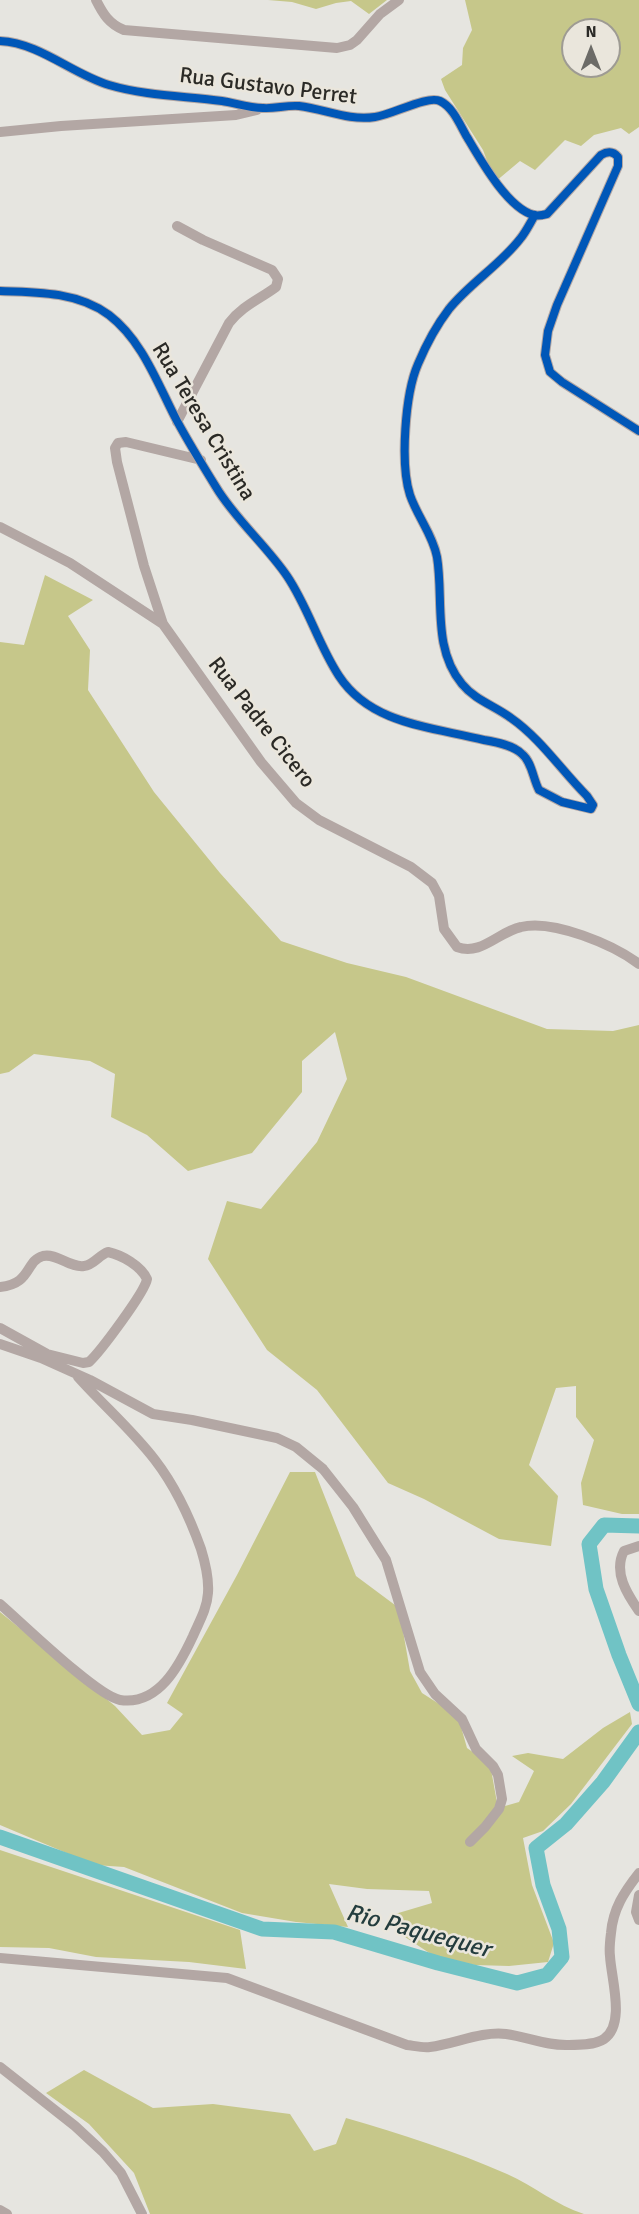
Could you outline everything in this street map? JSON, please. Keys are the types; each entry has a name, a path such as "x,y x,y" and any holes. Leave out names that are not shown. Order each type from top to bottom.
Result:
{"street":[{"path":"96,0 109,22 124,30 327,48 350,45 380,14 399,0"},
{"name":"Rua Gustavo Perret","path":"0,41 32,49 108,84 135,91 263,108 284,105 299,106 359,118 392,113 428,100 441,101 452,111 476,154 512,201 523,210 535,215"},
{"path":"0,132 236,115 263,108"},
{"path":"535,215 547,214 601,155 611,152 618,157 618,166 557,305 548,331 545,355 550,372 562,382 639,431"},
{"name":"Rua Teresa Cristina","path":"0,291 82,300 110,316 122,328 150,367 177,422 217,490 285,572 339,677 357,696 376,710 405,722 432,730 498,743 519,751 527,759 539,790 562,801 591,809 593,805 587,796 537,741 511,718 480,699 462,684 447,657 442,638 437,556 409,492 406,472 408,401 417,366 435,329 450,308 520,239 535,215"},
{"path":"177,226 272,270 278,279 276,287 246,306 229,323 177,422"},
{"path":"164,624 144,566 115,448 118,443 126,442 201,460"},
{"name":"Rua Padre Cicero","path":"0,526 70,564 164,624 261,762 296,803 319,820 411,867 432,883 439,896 444,929 457,947 471,950 480,948 512,930 537,926 585,936 621,952 639,964"},
{"path":"0,1287 14,1285 21,1281 37,1260 43,1256 75,1266 85,1266 104,1254 112,1253 143,1272 147,1279 144,1289 91,1360 83,1363 46,1357 0,1344"},
{"path":"0,1328 46,1357 153,1414 277,1438 296,1447 323,1469 353,1507 386,1560 420,1672 435,1694 459,1714 466,1724 476,1749 493,1766 498,1775 502,1799 499,1809 490,1822 470,1842"},
{"path":"0,1604 81,1675 109,1696 119,1700 139,1698 165,1683 176,1670 205,1610 208,1593 202,1551 178,1497 155,1460 75,1373"},
{"path":"639,1546 624,1551 620,1558 620,1570 625,1587 639,1611"},
{"path":"0,1958 227,1978 407,2045 427,2048 488,2035 505,2034 546,2044 588,2043 602,2040 611,2033 615,2021 615,1984 610,1957 614,1912 626,1889 639,1872"},
{"path":"639,1895 636,1912 639,1920"},
{"path":"0,2067 75,2126 103,2152 121,2172 142,2214"},
{"path":"0,2210 7,2214"}],"green space":[{"path":"268,0 387,0 369,14 351,1 316,9 292,2"},
{"path":"465,0 639,0 639,127 629,134 621,128 594,135 581,146 565,140 535,170 520,161 495,182 483,150 445,90 441,79 462,65 463,48 472,30"},
{"path":"45,575 93,600 68,616 90,650 88,690 154,792 220,873 281,941 347,963 406,977 547,1029 613,1031 639,1025 639,1514 622,1514 583,1505 581,1483 594,1440 576,1417 576,1386 556,1388 529,1465 558,1496 551,1546 499,1539 424,1499 388,1483 317,1390 267,1350 208,1259 227,1201 261,1209 317,1142 347,1079 335,1032 302,1061 302,1092 252,1153 188,1171 147,1135 111,1117 115,1074 90,1061 34,1054 9,1072 0,1074 0,642 24,645"},
{"path":"290,1472 315,1472 356,1576 399,1608 410,1671 422,1693 458,1716 467,1748 490,1764 498,1808 519,1802 534,1771 512,1756 528,1753 563,1759 603,1728 630,1712 632,1724 571,1804 543,1831 523,1838 532,1885 554,1943 548,1962 509,1966 475,1965 437,1958 405,1937 395,1914 432,1903 429,1891 367,1889 329,1884 348,1927 296,1922 242,1913 124,1867 95,1865 0,1825 0,1612 115,1706 142,1735 170,1730 183,1714 167,1703"},
{"path":"0,1850 240,1930 246,1969 189,1962 96,1957 49,1948 0,1947"},
{"path":"84,2070 153,2108 213,2104 290,2114 314,2151 336,2144 346,2118 468,2158 517,2179 564,2206 584,2214 150,2214 134,2173 89,2124 46,2093"}],"waterway":[{"name":"Rio Paquequer","path":"639,1526 604,1525 589,1544 596,1589 639,1704"},
{"name":"Rio Paquequer","path":"0,1837 262,1929 334,1932 438,1963 517,1983 547,1975 562,1957 559,1929 543,1885 536,1848 566,1824 603,1782 639,1732"}],"cycle path":[{"path":"0,41 29,47 109,85 151,94 222,101 258,108 309,107 365,118 418,103 440,101 452,112 487,170 505,193 524,211 536,215 547,214 601,155 608,152 614,154 618,157 618,166 557,305 548,331 545,355 550,372 562,382 639,431"},
{"path":"0,291 43,293 84,302 109,315 131,337 149,364 201,463 224,499 287,576 325,652 339,676 352,692 368,705 404,722 514,748 528,761 539,790 562,802 591,809 593,805 587,796 532,735 511,718 467,690 453,670 446,655 443,639 437,557 432,541 410,495 405,466 405,429 410,393 418,364 428,343 449,309 512,248 535,215"}]}
